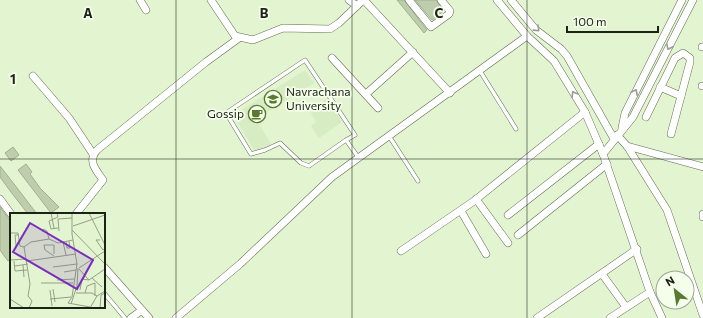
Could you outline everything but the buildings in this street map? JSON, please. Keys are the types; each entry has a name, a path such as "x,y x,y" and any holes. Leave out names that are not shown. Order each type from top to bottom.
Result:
{"street":[{"path":"140,0 146,10"},
{"path":"211,0 235,36 253,40 283,28 330,29 339,23 364,0 450,93"},
{"path":"350,0 357,6"},
{"path":"409,0 431,27 450,14 450,11 442,0"},
{"path":"497,0 527,36 557,65 585,112 607,164 637,249 650,292 662,318"},
{"path":"511,0 536,30 562,49 615,137 627,146 703,168"},
{"path":"622,128 625,113 682,0"},
{"path":"603,154 622,128 633,117 693,0"},
{"path":"176,318 240,264 332,177 527,36"},
{"path":"77,213 103,180 94,166 91,158 93,154 206,62 239,38"},
{"path":"366,94 413,52"},
{"path":"646,117 675,58 684,53 687,55 690,62 671,134"},
{"path":"332,58 378,108"},
{"path":"648,67 665,77"},
{"path":"33,76 70,118 93,154"},
{"path":"660,87 681,96"},
{"path":"400,251 461,211 585,112"},
{"path":"508,215 599,144"},
{"path":"627,146 667,210 700,295 703,315"},
{"path":"518,235 607,164"},
{"path":"0,199 11,213"},
{"path":"476,199 508,244"},
{"path":"461,211 486,254"},
{"path":"537,318 637,249"},
{"path":"105,268 149,318"},
{"path":"602,274 626,307"},
{"path":"610,318 650,292"},
{"path":"131,318 142,310"}],"lane":[{"path":"305,60 355,135 346,140 310,166 301,163 280,143 252,154 226,113 305,60"},
{"path":"480,71 516,129"},
{"path":"389,136 418,181"},
{"path":"346,140 358,158"},
{"path":"105,294 125,318"}],"shaded area":[{"name":"Navrachana University","path":"305,70 314,83 256,119 271,144 256,153 233,115"},
{"path":"327,98 342,122 319,138 311,126 316,122 311,113"}],"place":[{"name":"Navrachana University","path":"273,99"},
{"name":"Gossip","path":"257,114"}]}
